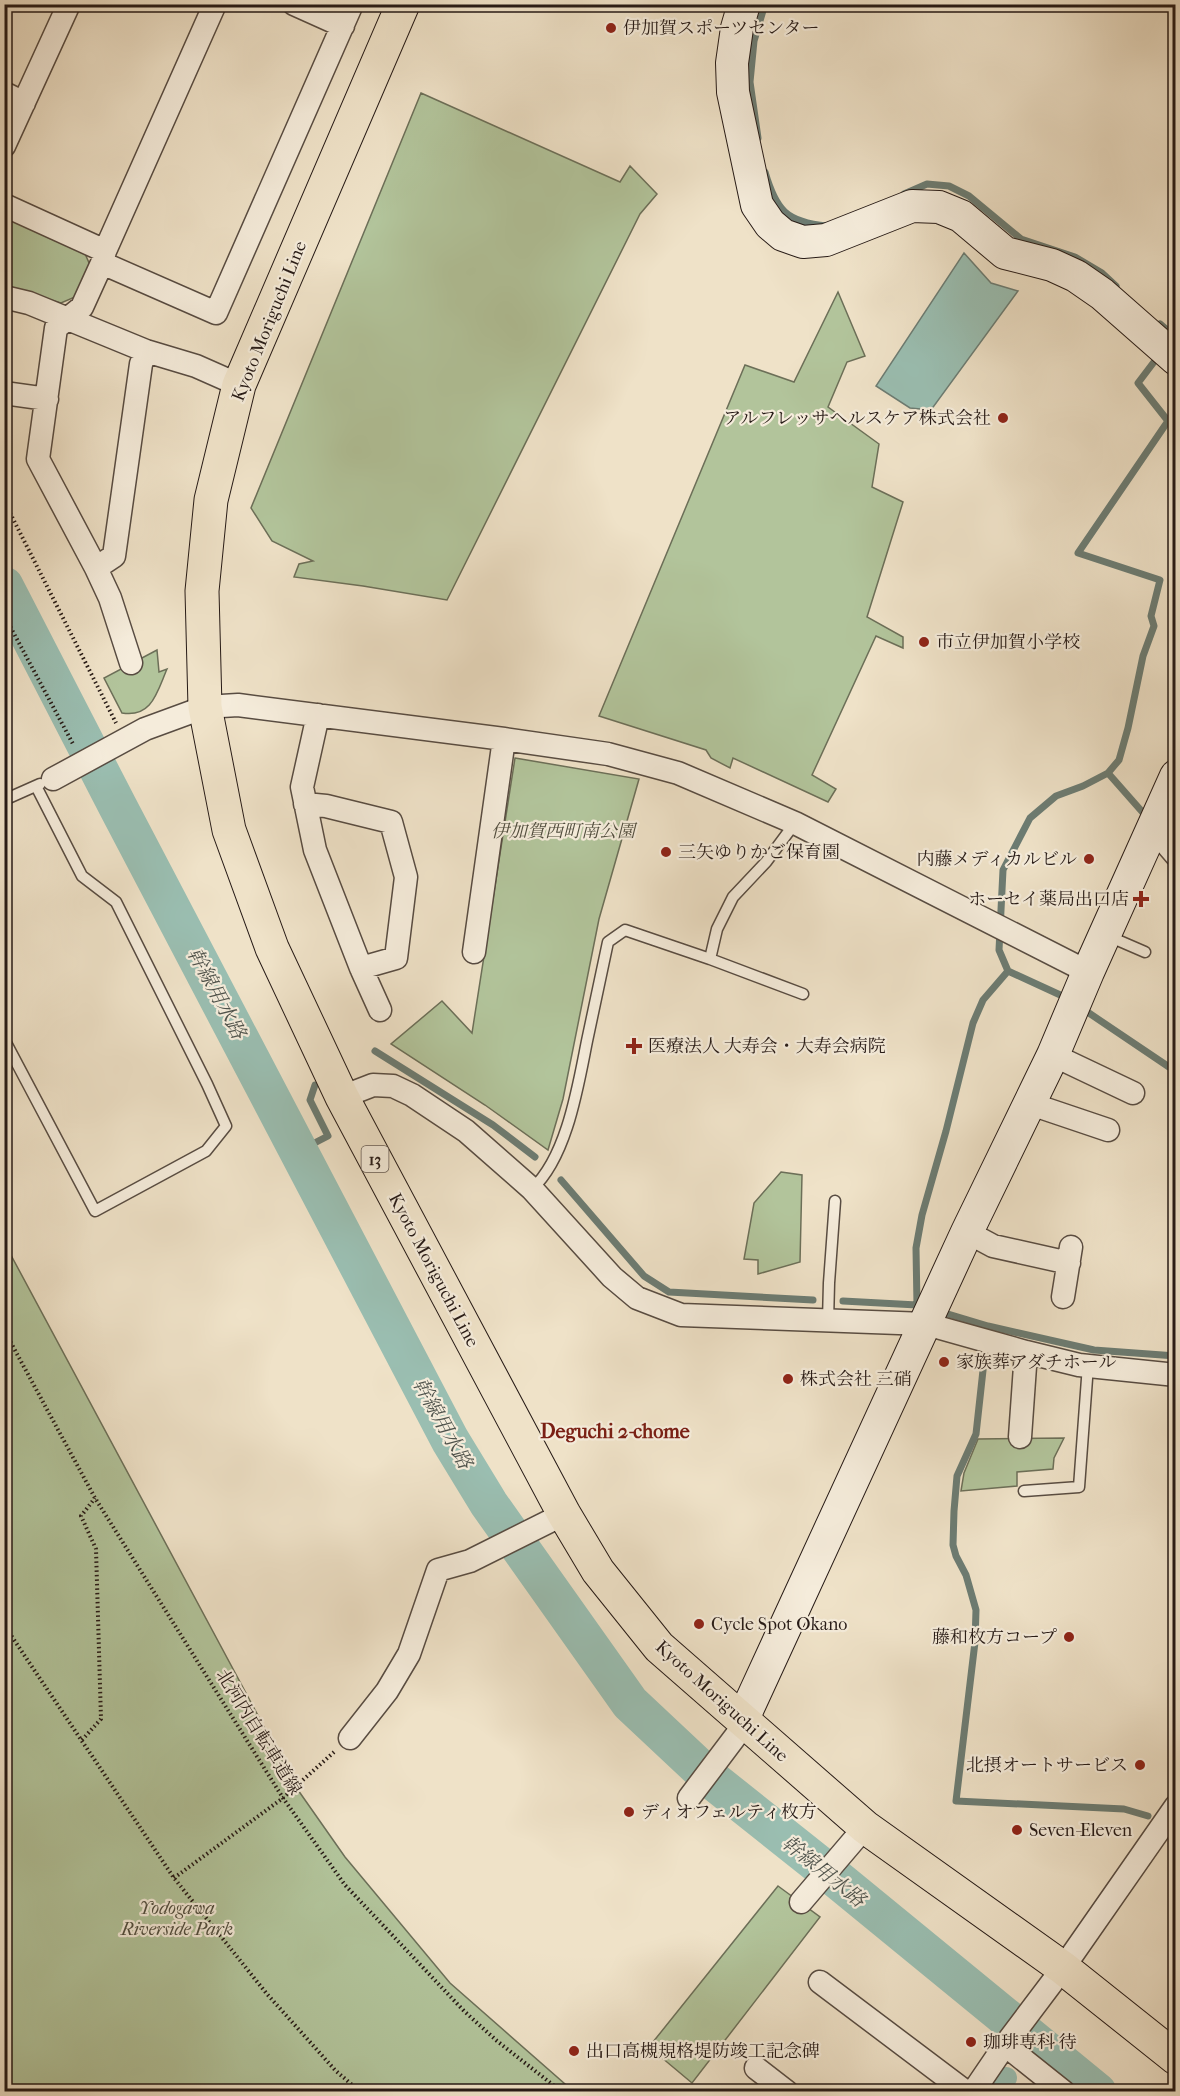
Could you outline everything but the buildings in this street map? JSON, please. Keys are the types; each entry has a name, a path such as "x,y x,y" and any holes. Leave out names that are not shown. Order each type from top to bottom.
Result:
{"main road":[{"name":"Kyoto Moriguchi Line","path":"404,4 239,385 210,511 202,591 205,707 229,830 272,948 342,1097 557,1517 659,1647 740,1727 861,1832 1055,1978 1176,2058"}],"street":[{"path":"4,146 14,98 69,4"},
{"path":"131,663 110,598 38,459 56,328 82,307 215,4"},
{"path":"294,4 343,26"},
{"path":"4,205 216,313 352,4"},
{"path":"744,4 737,28 732,63 733,92 757,205 770,224 783,235 803,242 825,240 912,206 939,207 961,216 1005,253 1052,265 1076,276 1102,294 1176,359"},
{"path":"4,297 30,303 146,351 196,366 239,385"},
{"path":"96,568 114,556 141,364 146,351"},
{"path":"4,393 46,399"},
{"path":"44,782 84,764 145,729 205,707 237,705 608,754 678,773 795,824 1088,972"},
{"path":"318,715 302,787 305,804 315,850 380,1011"},
{"path":"474,952 504,739"},
{"path":"689,1798 740,1727 967,1232 1028,1103 1053,1056 1176,776"},
{"path":"305,804 326,806 391,822 406,877 396,958 361,968"},
{"path":"1152,827 1176,855"},
{"path":"1053,1056 1133,1093"},
{"path":"342,1097 373,1085 393,1086 412,1095 466,1131 532,1189 612,1277 637,1298 681,1315 926,1324 1026,1352 1088,1365 1176,1375"},
{"path":"1028,1103 1108,1130"},
{"path":"967,1232 993,1246 1070,1255 1063,1297"},
{"path":"1020,1437 1026,1352"},
{"path":"350,1738 387,1690 409,1654 438,1570 470,1561 557,1517"},
{"path":"974,2091 1176,1806"},
{"path":"801,1902 861,1832"},
{"path":"820,1982 966,2091"},
{"path":"1005,2045 1064,2091"},
{"path":"756,2068 787,2091"}],"lane":[{"path":"4,800 44,782 82,876 116,902 207,1084 225,1126 206,1151 95,1210 4,1039"},
{"path":"710,959 717,929 733,897 766,862 795,824"},
{"path":"532,1189 543,1179 558,1152 576,1096 608,942 624,930 803,994"},
{"path":"1105,934 1145,952"},
{"path":"828,1321 835,1201"},
{"path":"1024,1491 1079,1486 1088,1365"}],"path":[{"path":"4,501 125,741"},
{"path":"4,615 84,764"},
{"name":"北河内自転車道線","path":"4,1330 95,1498 284,1798 345,1885 464,2011 497,2041 562,2091"},
{"path":"82,1740 101,1719 96,1549 81,1516 95,1498"},
{"path":"4,1625 174,1878 267,1994 335,2070 360,2091"},
{"path":"174,1878 284,1798 350,1738"}],"green space":[{"path":"421,93 620,182 630,166 657,194 640,214 447,600 294,577 299,564 313,561 272,541 251,508"},
{"path":"4,212 82,247 90,265 75,297 61,303 5,286"},
{"path":"838,292 865,356 847,362 828,407 879,444 872,487 903,502 867,617 903,637 903,648 876,636 812,775 836,789 828,802 733,758 730,768 711,758 706,750 599,716 745,365 794,382"},
{"path":"157,650 159,672 167,669 152,702 140,711 122,713 104,678"},
{"name":"伊加賀西町南公園","path":"515,758 639,779 599,919 563,1099 548,1150 485,1105 391,1044 442,1001 472,1033"},
{"path":"781,1172 802,1175 800,1262 758,1274 758,1260 744,1259 754,1203"},
{"name":"Yodogawa Riverside Park","path":"5,1244 298,1790 345,1857 450,1983 573,2091 5,2091"},
{"path":"1064,1438 1054,1458 1053,1469 1017,1472 1017,1486 961,1491 964,1473 978,1439"},
{"path":"778,1886 820,1917 692,2083 649,2047"}],"water":[{"path":"964,253 991,283 1018,291 931,410 910,408 876,386"}],"waterway":[{"path":"758,138 750,82 754,41 765,4"},
{"path":"765,172 774,196 785,212 802,221 827,226"},
{"path":"904,194 927,184 949,186 969,196 1021,239 1075,257 1102,273 1116,286"},
{"path":"1160,324 1176,338"},
{"path":"1069,999 1008,971 999,950 1003,870 1030,818 1056,796 1108,773 1119,760 1143,656 1154,626 1151,616 1160,580 1078,553 1168,421 1138,383 1160,354"},
{"name":"幹線用水路","path":"4,586 450,1440 489,1504 630,1703 711,1779 1097,2092"},
{"path":"1108,773 1145,815"},
{"path":"843,1301 917,1305 916,1248 922,1215 973,1023 983,1000 1008,971"},
{"path":"1080,1007 1169,1067 1176,1063"},
{"path":"375,1051 493,1125 535,1157"},
{"path":"299,1151 328,1136 310,1100 315,1085"},
{"path":"561,1180 644,1276 669,1292 813,1300"},
{"path":"948,1314 988,1326 1094,1350 1176,1356"},
{"path":"986,1343 976,1434 957,1476 954,1511 953,1545 966,1575 976,1610 975,1642 956,1801 1124,1809 1148,1816"},
{"name":"幹線用水路","path":"1030,2047 1034,2040"},
{"path":"996,2092 1006,2078"}],"place":[{"name":"伊加賀スポーツセンター","path":"611,28"},
{"name":"アルフレッサヘルスケア株式会社","path":"1003,418"},
{"name":"市立伊加賀小学校","path":"924,642"},
{"name":"三矢ゆりかご保育園","path":"666,852"},
{"name":"内藤メディカルビル","path":"1089,859"},
{"name":"ホーセイ薬局出口店","path":"1141,899"},
{"name":"医療法人 大寿会・大寿会病院","path":"634,1046"},
{"name":"家族葬アダチホール","path":"944,1362"},
{"name":"株式会社 三硝","path":"788,1379"},
{"name":"Cycle Spot Okano","path":"699,1624"},
{"name":"藤和枚方コープ","path":"1069,1637"},
{"name":"北摂オートサービス","path":"1140,1765"},
{"name":"ディオフェルティ枚方","path":"629,1812"},
{"name":"Seven-Eleven","path":"1017,1830"},
{"name":"珈琲専科 待","path":"971,2042"},
{"name":"出口高槻規格堤防竣工記念碑","path":"574,2051"}],"district":[{"name":"Deguchi 2-chome","path":"615,1431"}]}
